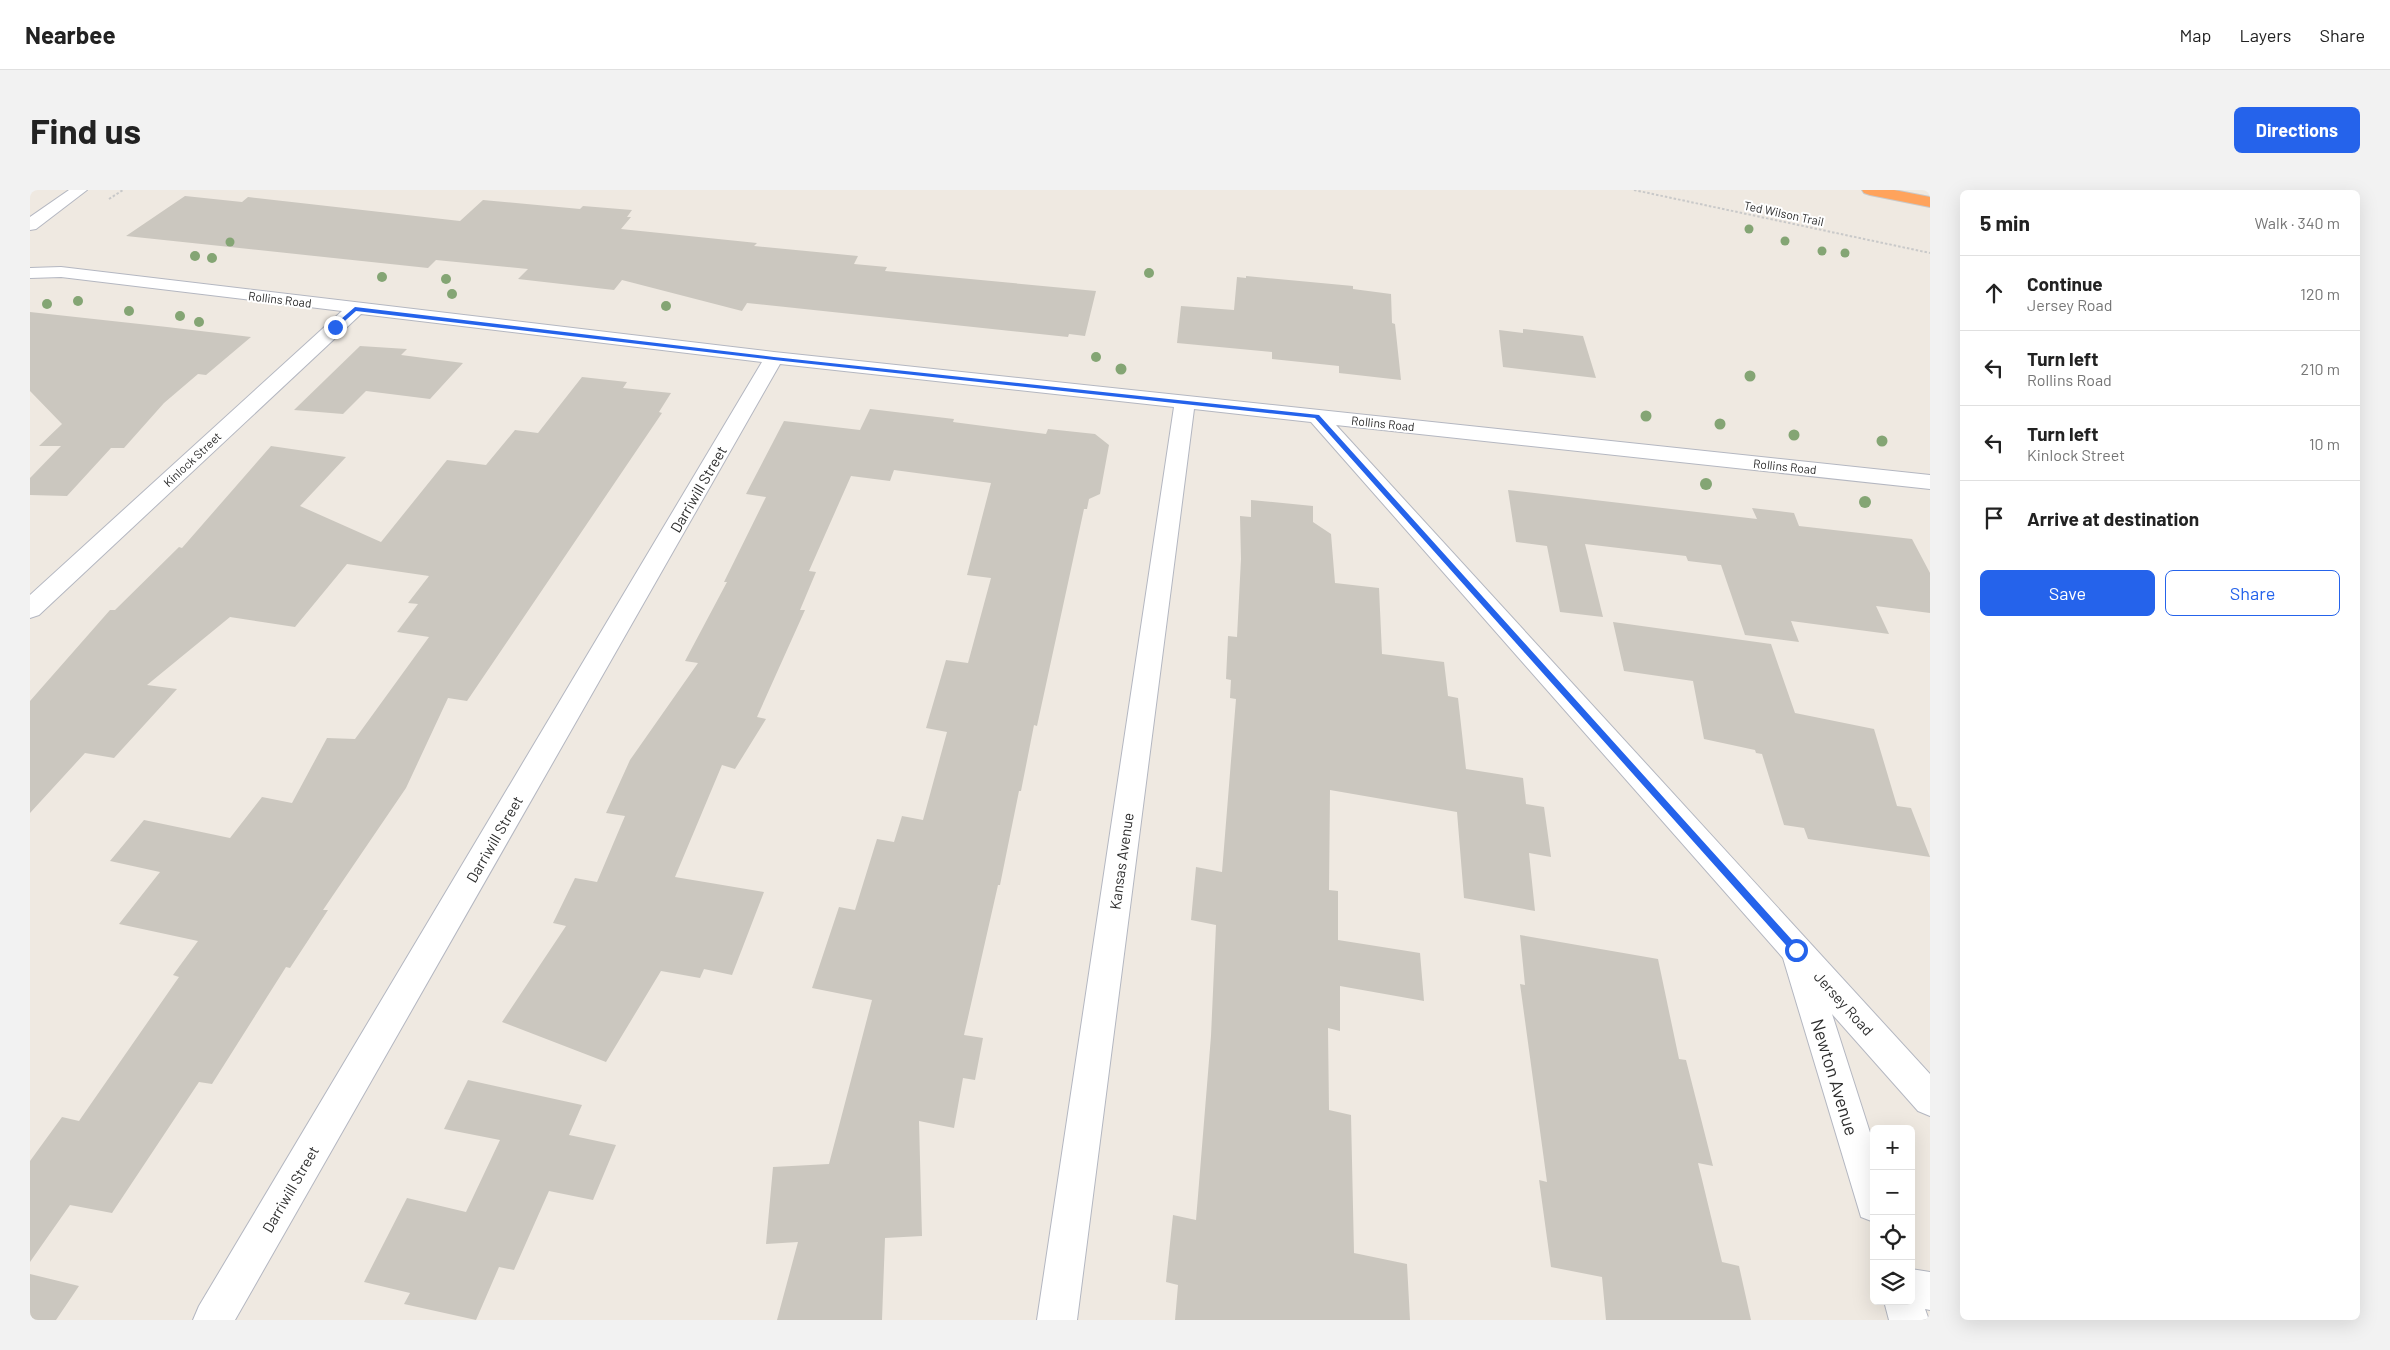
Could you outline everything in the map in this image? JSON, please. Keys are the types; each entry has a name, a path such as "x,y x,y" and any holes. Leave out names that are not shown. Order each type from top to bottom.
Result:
{"highway":[{"path":"1870,190 1930,202"}],"street":[{"path":"30,225 79,190"},
{"name":"Rollins Road","path":"30,261 61,272"},
{"name":"Rollins Road","path":"30,273 61,272 355,309 774,358 1930,482"},
{"name":"Kinlock Street","path":"30,609 355,309"},
{"name":"Darriwill Street","path":"213,1320 774,358"},
{"name":"Kansas Avenue","path":"1057,1320 1184,402"},
{"name":"Jersey Road","path":"1317,416 1930,1099"},
{"name":"Newton Avenue","path":"1796,950 1870,1191"},
{"path":"1915,1289 1930,1291"},
{"path":"1905,1305 1909,1320"}],"path":[{"name":"Ted Wilson Trail","path":"1634,190 1930,253"}],"building":[{"path":"185,196 242,202 248,197 460,221 483,200 580,209 583,206 632,210 627,217 631,217 621,229 757,243 754,246 858,256 854,264 887,267 885,271 1096,291 1085,336 1069,334 1068,337 747,303 742,311 622,280 614,290 518,279 528,269 436,260 428,268 126,236"},
{"path":"1246,276 1353,286 1353,289 1391,294 1392,323 1395,324 1401,380 1339,373 1339,366 1272,359 1272,352 1177,343 1181,306 1234,310 1237,277 1246,278"},
{"path":"30,312 251,337 206,375 198,374 164,403 124,448 111,448 67,496 30,495 30,478 61,446 39,446 62,424 30,391"},
{"path":"1523,329 1583,336 1596,378 1503,367 1499,330 1523,333"},
{"path":"360,346 407,349 401,355 463,363 430,399 366,391 343,414 294,410"},
{"path":"582,377 627,382 623,388 671,393 659,412 662,413 467,701 448,698 406,788 323,910 328,910 290,968 286,967 212,1084 199,1082 112,1213 70,1205 30,1262 30,1161 62,1117 79,1121 179,977 173,975 198,941 119,924 160,872 110,861 144,820 230,838 262,797 292,803 327,738 355,739 429,637 397,632 418,604 408,603 429,576 347,564 295,627 230,617 147,685 177,689 114,758 85,753 30,813 30,701 110,610 115,610 179,547 182,548 271,446 346,457 300,506 381,542 447,460 486,465 515,430 538,433"},
{"path":"870,409 954,419 953,422 1046,434 1048,429 1095,434 1109,445 1100,494 1089,499 1087,509 1084,509 1037,726 1034,725 1000,885 998,885 964,1035 983,1038 975,1080 963,1078 954,1128 919,1121 922,1236 885,1238 882,1320 777,1320 798,1242 766,1244 773,1167 829,1164 872,1000 812,988 839,907 855,910 877,839 894,842 902,816 923,820 947,732 926,728 946,660 968,663 991,578 967,575 991,483 894,470 890,481 851,476 809,571 816,572 800,610 805,610 757,717 766,719 735,769 722,765 675,877 764,892 732,975 704,969 700,978 661,971 606,1062 502,1022 566,926 553,923 575,878 597,882 625,816 606,813 630,760 698,663 685,661 727,582 724,582 766,497 746,494 784,421 860,430"},
{"path":"1508,490 1757,519 1752,508 1794,513 1799,526 1912,539 1930,573 1930,613 1876,606 1889,634 1791,621 1799,642 1745,635 1721,565 1688,561 1686,556 1585,544 1603,617 1560,612 1547,546 1516,542"},
{"path":"1251,500 1313,506 1313,522 1331,534 1335,583 1379,588 1382,654 1444,662 1448,696 1458,698 1466,769 1523,778 1526,804 1544,807 1551,857 1529,853 1535,911 1464,898 1457,812 1330,790 1329,890 1338,891 1338,940 1420,953 1424,1001 1340,986 1340,1031 1328,1028 1329,1110 1351,1115 1354,1253 1407,1264 1410,1320 1175,1320 1178,1285 1166,1282 1173,1215 1196,1220 1211,1036 1216,925 1191,920 1196,867 1222,872 1236,699 1230,698 1231,680 1226,679 1228,636 1237,637 1241,559 1240,516 1251,517"},
{"path":"1613,622 1771,644 1795,713 1874,729 1897,806 1911,808 1930,857 1808,839 1804,828 1784,825 1762,754 1756,753 1755,750 1704,739 1693,681 1624,671"},
{"path":"1520,935 1658,959 1679,1059 1686,1060 1713,1166 1698,1163 1722,1262 1739,1266 1751,1320 1606,1320 1602,1277 1551,1267 1539,1180 1547,1182 1520,984 1525,985"},
{"path":"468,1080 582,1105 569,1135 616,1145 593,1200 549,1191 514,1270 499,1267 476,1320 404,1304 410,1293 364,1282 407,1198 466,1212 500,1140 444,1129"},
{"path":"30,1274 79,1286 56,1320 30,1320"}],"route":[{"path":"335,327 355,309 774,358 1317,416 1796,950"}]}
